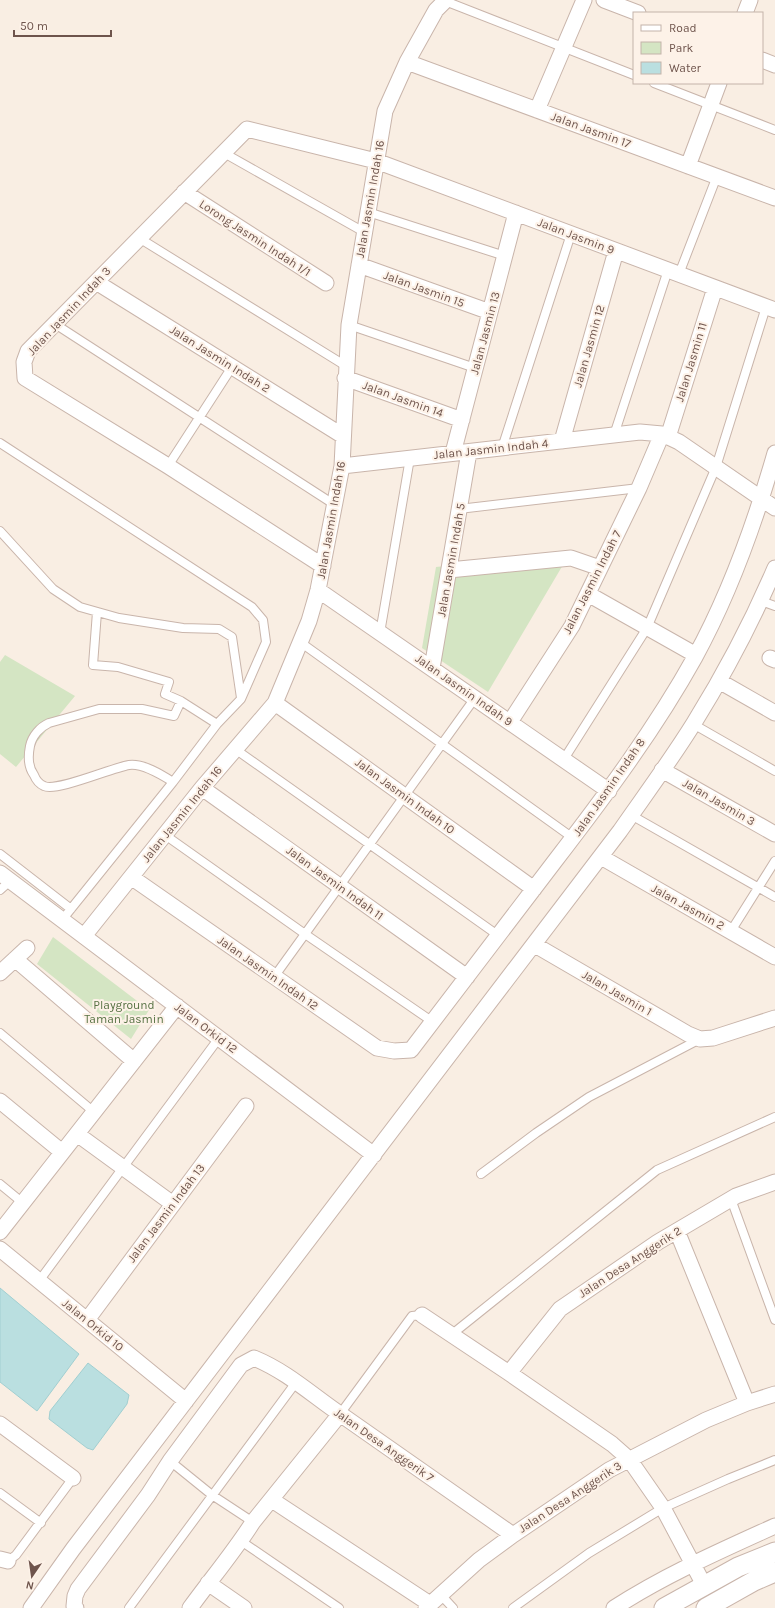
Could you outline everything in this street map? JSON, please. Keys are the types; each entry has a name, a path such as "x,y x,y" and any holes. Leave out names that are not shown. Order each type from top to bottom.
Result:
{"street":[{"path":"536,110 584,0"},
{"path":"604,0 635,12"},
{"path":"745,12 750,0"},
{"name":"Jalan Jasmin Indah 16","path":"84,936 202,788 275,703 309,621 318,590 342,466 345,372 349,325 385,111 407,62 436,10 446,1"},
{"path":"763,60 775,65"},
{"name":"Jalan Jasmin 17","path":"407,62 775,198"},
{"path":"688,166 719,84"},
{"name":"Jalan Jasmin Indah 3","path":"323,566 168,466 25,378 24,362 28,351 247,129 376,161"},
{"name":"Jalan Jasmin 9","path":"376,161 770,308"},
{"name":"Lorong Jasmin Indah 1/1","path":"184,192 326,283"},
{"name":"Jalan Jasmin 13","path":"453,453 516,213"},
{"name":"Jalan Jasmin 12","path":"562,441 616,251"},
{"name":"Jalan Jasmin 15","path":"359,265 490,312"},
{"name":"Jalan Jasmin Indah 2","path":"96,282 343,436"},
{"name":"Jalan Jasmin 11","path":"665,436 715,288"},
{"name":"Jalan Jasmin 14","path":"345,372 462,420"},
{"name":"Jalan Jasmin Indah 4","path":"342,466 640,432 665,436"},
{"path":"665,436 679,442 775,508"},
{"name":"Jalan Jasmin Indah 7","path":"510,722 572,626 665,436"},
{"name":"Jalan Jasmin Indah 5","path":"432,668 469,452"},
{"name":"Jalan Jasmin Indah 8","path":"411,1050 609,791 678,686 696,655 739,560 762,498 775,453"},
{"path":"449,570 571,558 600,568"},
{"path":"32,1608 73,1549 601,857 693,724 719,681 761,601 775,568"},
{"name":"Jalan Jasmin Indah 9","path":"318,590 609,791"},
{"path":"588,594 696,655"},
{"path":"719,681 775,713"},
{"name":"Jalan Jasmin Indah 10","path":"275,703 534,889"},
{"name":"Jalan Jasmin 3","path":"662,770 775,834"},
{"name":"Jalan Jasmin Indah 11","path":"202,788 467,977"},
{"name":"Jalan Jasmin 2","path":"601,857 775,957"},
{"name":"Jalan Jasmin Indah 12","path":"131,877 377,1048 411,1050"},
{"name":"Jalan Orkid 12","path":"3,881 67,915 84,936 374,1155"},
{"name":"Jalan Jasmin 1","path":"535,945 688,1034 700,1039"},
{"path":"0,973 27,948"},
{"path":"15,959 134,1061"},
{"path":"0,1232 177,1006"},
{"path":"700,1039 713,1038 775,1018"},
{"path":"0,1101 62,1152"},
{"name":"Jalan Jasmin Indah 13","path":"87,1320 246,1106"},
{"path":"77,1134 173,1204"},
{"name":"Jalan Desa Anggerik 2","path":"509,1373 560,1309 658,1242 731,1199 775,1182"},
{"path":"677,1231 747,1403"},
{"name":"Jalan Orkid 10","path":"0,1249 186,1401"},
{"path":"422,1315 612,1444 629,1459 663,1508 704,1585"},
{"name":"Jalan Desa Anggerik 7","path":"170,1461 241,1365 254,1358 271,1365 296,1381 340,1414 513,1535"},
{"name":"Jalan Desa Anggerik 3","path":"432,1602 479,1560 513,1535 609,1470 706,1420 747,1403 775,1394"},
{"path":"190,1608 254,1522 340,1414"},
{"path":"0,1424 73,1478"},
{"path":"76,1608 74,1606 75,1596 78,1589 148,1495 170,1461"},
{"path":"272,1500 432,1602"},
{"path":"614,1608 637,1593 693,1564 775,1526"},
{"path":"664,1608 738,1567 775,1552"},
{"path":"706,1608 754,1581 775,1572"},
{"path":"208,1583 244,1608"}],"lane":[{"path":"446,1 633,75"},
{"path":"657,84 775,130"},
{"path":"224,153 364,232"},
{"path":"614,435 674,272 717,176"},
{"path":"368,212 505,256"},
{"path":"502,448 571,234"},
{"path":"139,238 345,372"},
{"path":"564,759 647,628 716,468 770,308"},
{"path":"55,324 335,505"},
{"path":"349,325 475,368"},
{"path":"168,466 232,367"},
{"path":"0,443 252,608 263,620 266,642 241,699 217,724 173,782 67,915 0,854"},
{"path":"380,633 410,458"},
{"path":"459,510 639,488"},
{"path":"0,531 53,589 80,607 119,618 183,628 219,629 232,637 241,699"},
{"path":"761,601 775,606"},
{"path":"97,612 93,666 118,667 169,682 165,694 181,701 217,724"},
{"path":"300,642 573,838"},
{"path":"274,977 475,698"},
{"path":"173,782 155,770 130,765 62,785 47,787 39,783 32,773 29,760 30,744 42,726 49,723 100,709 142,709 174,716 181,701"},
{"path":"693,724 775,771"},
{"path":"235,749 370,843 499,936"},
{"path":"631,815 775,897"},
{"path":"164,835 433,1022"},
{"path":"731,931 775,861"},
{"path":"0,1033 94,1112"},
{"path":"39,1281 219,1038"},
{"path":"481,1174 536,1133 589,1097 700,1039"},
{"path":"451,1335 657,1170 775,1117"},
{"path":"0,1184 23,1203"},
{"path":"731,1199 775,1320"},
{"path":"340,1414 412,1316 422,1315"},
{"path":"129,1608 296,1381"},
{"path":"513,1608 590,1553 663,1508 775,1460"},
{"path":"170,1461 212,1495 254,1522"},
{"path":"4,1560 16,1555 73,1478"},
{"path":"0,1493 41,1523"},
{"path":"241,1541 339,1608"},
{"path":"432,1602 452,1608"}],"green space":[{"path":"570,553 488,692 422,648 436,567"},
{"path":"5,655 75,696 16,767 0,754 0,662"},
{"name":"Playground Taman Jasmin","path":"53,937 149,1010 131,1039 37,964"}],"water":[{"path":"0,1288 79,1354 37,1411 0,1382"},
{"path":"88,1363 129,1395 127,1404 93,1450 87,1448 49,1419 50,1411"}]}
